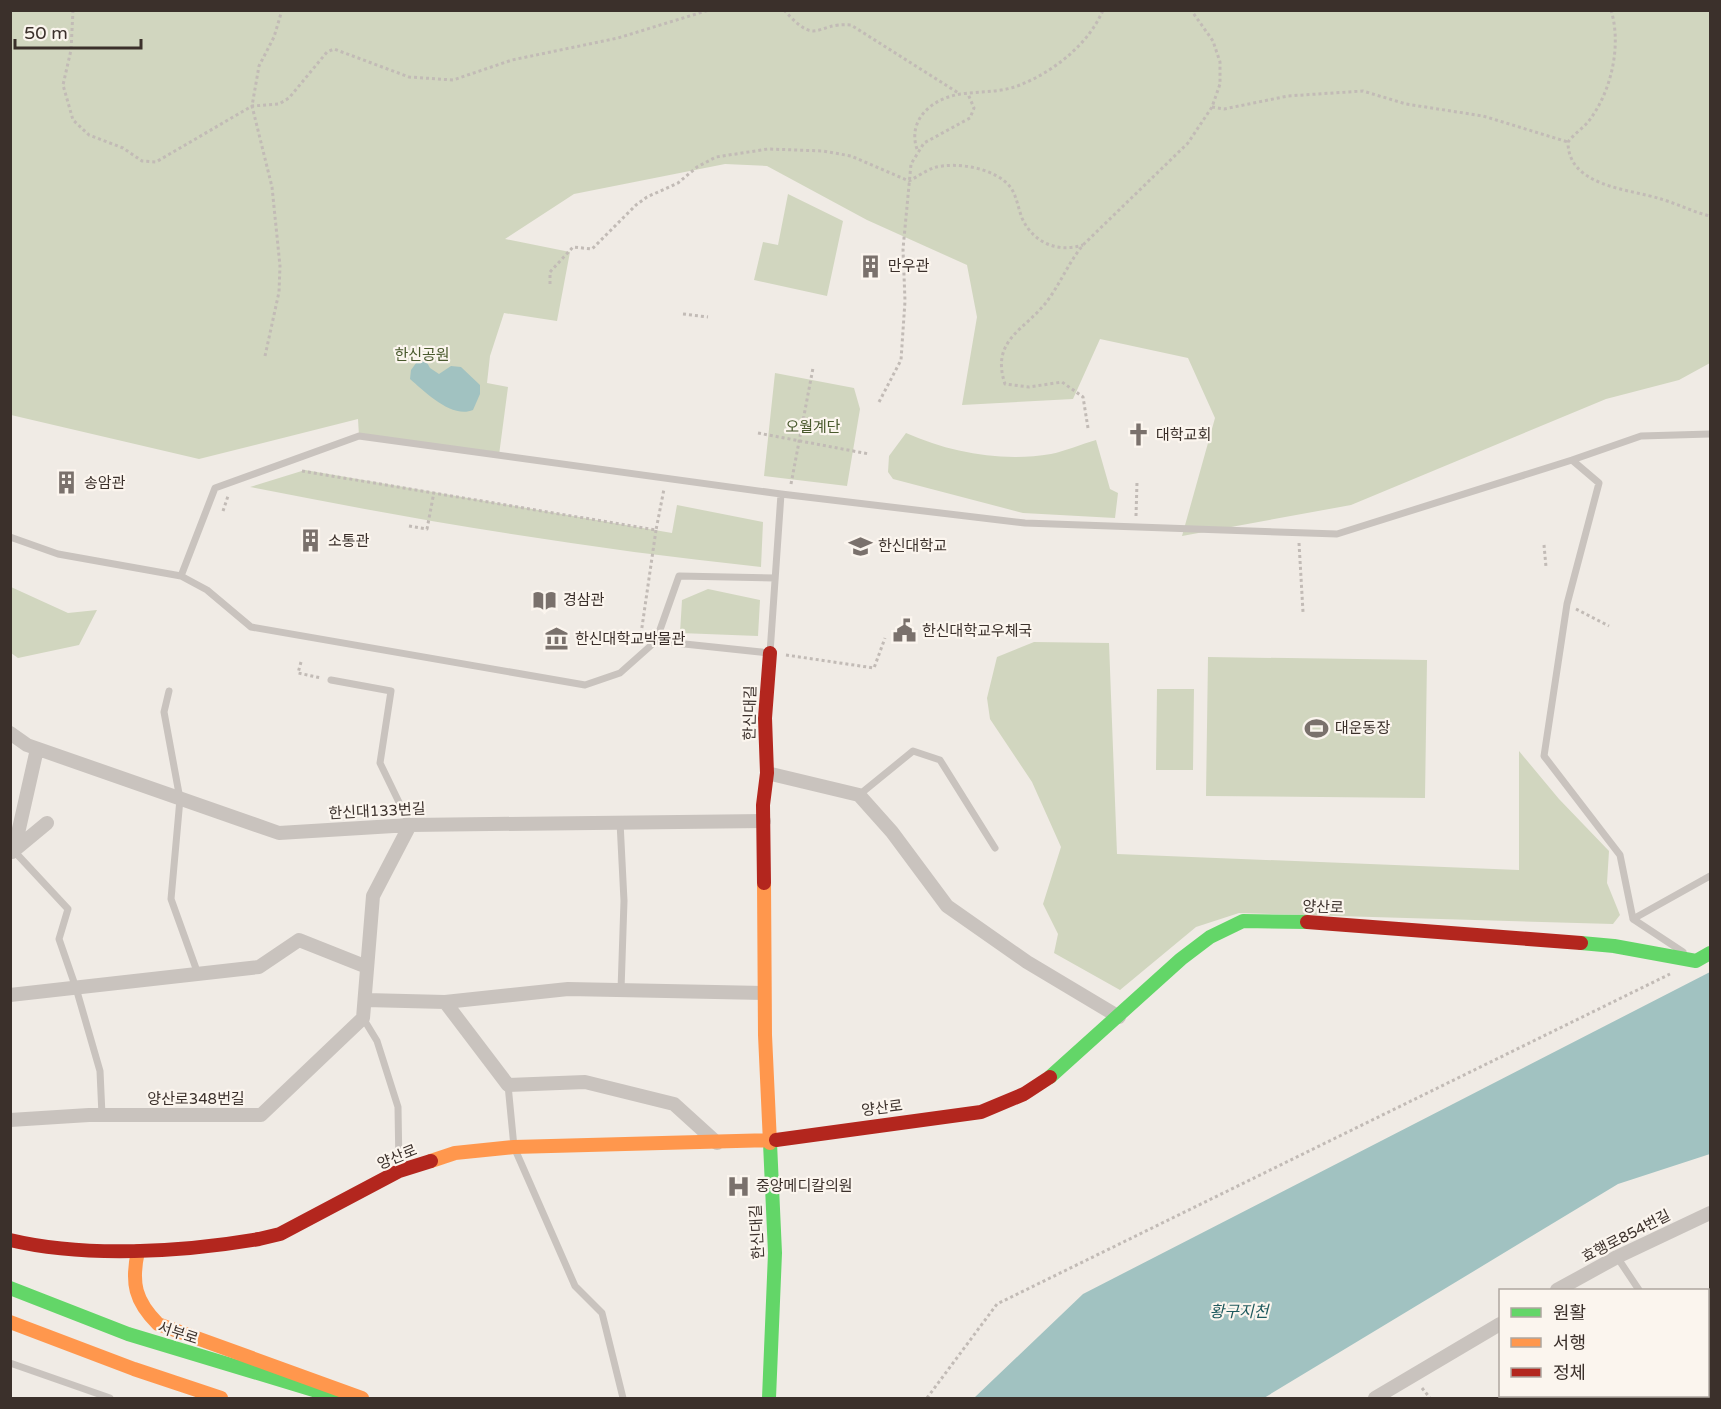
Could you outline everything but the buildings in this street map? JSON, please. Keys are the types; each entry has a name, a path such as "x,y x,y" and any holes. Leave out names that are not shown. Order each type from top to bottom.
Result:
{"main road":[{"name":"한신대길","path":"769,1398 775,1253 768,1142 764,993 765,821 763,805 767,773 765,718 770,653"},
{"name":"양산로","path":"10,1240 75,1251 138,1251 258,1241 280,1234 399,1171 455,1153 514,1147 768,1142 981,1112 1033,1088 1119,1017 1181,959 1210,937 1243,921 1342,923 1590,944 1696,961"},
{"path":"1696,961 1710,953"},
{"path":"138,1251 133,1289 141,1307 158,1324 362,1398"},
{"name":"서부로","path":"10,1288 128,1334 340,1398"},
{"path":"10,1322 204,1396 221,1398"}],"street":[{"name":"한신대133번길","path":"10,733 37,749 279,833 411,825 765,821"},
{"path":"12,852 37,749"},
{"path":"767,773 859,795 892,832 947,906 1027,962 1119,1017"},
{"path":"12,852 47,824"},
{"path":"363,1018 373,896 411,825"},
{"path":"10,995 259,967 299,940 367,967"},
{"path":"366,1000 445,1002 568,989 764,993"},
{"path":"445,1002 508,1085 585,1082 674,1104 717,1143"},
{"name":"양산로348번길","path":"10,1120 102,1115 261,1115 363,1018"},
{"name":"효행로854번길","path":"1559,1289 1617,1257 1710,1213"},
{"path":"1375,1398 1499,1325"}],"lane":[{"path":"181,576 214,488 359,436 785,494 1025,523 1337,534 1641,436 1710,434"},
{"path":"1572,460 1599,483 1567,604 1544,756 1620,855 1633,920 1696,961"},
{"path":"656,641 770,653 775,578 785,494"},
{"path":"10,537 58,554 181,576 207,590 250,627 585,685 620,673 656,641 679,576 775,578"},
{"path":"331,680 391,691 380,763 411,825"},
{"path":"169,691 164,712 180,799 171,899 198,974"},
{"path":"859,795 913,751 940,760 995,848"},
{"path":"620,822 624,901 621,990"},
{"path":"12,852 68,909 59,939 100,1071 102,1115"},
{"path":"1633,920 1710,876"},
{"path":"363,1018 377,1041 398,1107 399,1171"},
{"path":"508,1085 514,1147 575,1286 602,1313 623,1398"},
{"path":"1617,1257 1638,1289"},
{"path":"10,1363 110,1398"}],"path":[{"path":"72,10 71,50 63,85 73,120 88,135 123,148 142,161 156,162 252,106 279,104 289,98 327,52 334,49 409,77 453,80 512,60 618,38 709,10"},
{"path":"265,356 279,292 280,266 272,187 252,106 260,66 274,38 282,10"},
{"path":"784,10 803,30 814,33 840,24 851,25 960,94"},
{"path":"917,149 913,129 919,116 939,102 960,94 997,92 1037,77 1057,64 1088,37 1103,10"},
{"path":"1088,428 1083,397 1062,382 1029,387 1005,384 1001,368 1006,345 1047,302 1071,260 1083,245 1188,143 1212,107 1221,84 1220,62 1213,42 1191,10"},
{"path":"1568,142 1588,122 1609,78 1615,40 1611,10"},
{"path":"1212,107 1224,109 1288,96 1363,91 1406,104 1483,116 1568,142"},
{"path":"879,402 901,360 905,301 903,249 911,164 917,149 935,135 970,118 974,108 968,94"},
{"path":"1568,142 1573,160 1592,179 1710,216"},
{"path":"550,284 550,272 573,247 592,249 609,235 636,205 647,197 678,183 697,167 716,157 768,149 823,151 851,156 909,181"},
{"path":"909,181 931,168 946,165 1000,176 1011,188 1022,219 1037,238 1061,249 1083,245"},
{"path":"683,314 708,317"},
{"path":"785,494 813,368"},
{"path":"758,433 869,453"},
{"path":"294,473 305,470 656,530"},
{"path":"641,634 666,478"},
{"path":"1136,527 1137,482"},
{"path":"409,526 427,528 435,492"},
{"path":"223,511 228,494"},
{"path":"1298,532 1303,612"},
{"path":"1544,545 1546,567"},
{"path":"1567,604 1609,626"},
{"path":"770,653 874,668 885,638"},
{"path":"301,662 298,674 331,680"},
{"path":"927,1398 997,1304 1696,961"}],"green space":[{"name":"한신공원","path":"11,11 1710,11 1710,363 1679,380 1606,399 1351,505 1182,536 1215,418 1188,358 1100,339 1073,399 962,405 977,317 967,265 867,220 767,166 725,164 574,194 505,239 570,252 557,321 504,313 490,356 487,383 508,387 499,455 359,436 358,419 199,459 11,415"},
{"path":"788,194 843,221 827,296 754,280 763,242 778,245"},
{"name":"오월계단","path":"775,373 854,388 860,409 847,486 764,476"},
{"path":"906,433 959,451 1014,457 1051,454 1096,440 1110,489 1118,493 1115,518 1023,513 893,479 888,472 889,456"},
{"path":"305,470 672,533 677,505 763,522 761,567 632,552 505,533 250,487"},
{"path":"11,587 68,613 97,610 79,645 18,658 11,653"},
{"path":"708,589 760,600 758,636 680,633 682,600"},
{"path":"1034,642 1109,643 1117,854 1519,870 1519,751 1559,799 1609,851 1607,883 1620,915 1613,924 1239,913 1196,927 1120,990 1054,953 1058,934 1043,904 1061,847 1032,782 990,719 987,698 997,657"},
{"name":"대운동장","path":"1208,657 1427,660 1425,798 1206,796"},
{"path":"1157,689 1194,689 1193,770 1156,770"}],"water":[{"path":"419,359 425,359 430,368 439,374 451,366 461,367 480,385 480,394 473,410 465,412 448,408 410,379 411,370"},
{"name":"황구지천","path":"1710,972 1710,1154 1618,1184 1264,1398 974,1398 1083,1294"}],"traffic: fast":[{"path":"1050,1077 1181,959 1210,937 1243,921 1307,922"},
{"path":"1581,943 1614,946 1696,961 1710,953"},
{"path":"769,1398 775,1253 770,1143"},
{"path":"10,1288 128,1334 340,1398"}],"traffic: slow":[{"path":"764,883 765,1035 770,1143"},
{"path":"431,1161 455,1153 514,1147 776,1140"},
{"path":"138,1251 135,1273 137,1291 144,1307 158,1324 362,1398"},
{"path":"10,1322 134,1369 221,1398"}],"traffic: jam":[{"path":"764,883 763,805 767,773 765,718 770,653"},
{"path":"1307,922 1581,943"},
{"path":"776,1140 981,1112 1024,1094 1050,1077"},
{"path":"10,1240 70,1249 134,1251 199,1247 259,1239 280,1234 399,1171 431,1161"}],"place":[{"name":"만우관","path":"870,266"},
{"name":"대학교회","path":"1138,435"},
{"name":"송암관","path":"66,483"},
{"name":"소통관","path":"310,541"},
{"name":"한신대학교","path":"860,546"},
{"name":"경삼관","path":"545,600"},
{"name":"한신대학교우체국","path":"904,631"},
{"name":"한신대학교박물관","path":"557,639"},
{"name":"대운동장","path":"1317,728"},
{"name":"중앙메디칼의원","path":"738,1186"}]}
